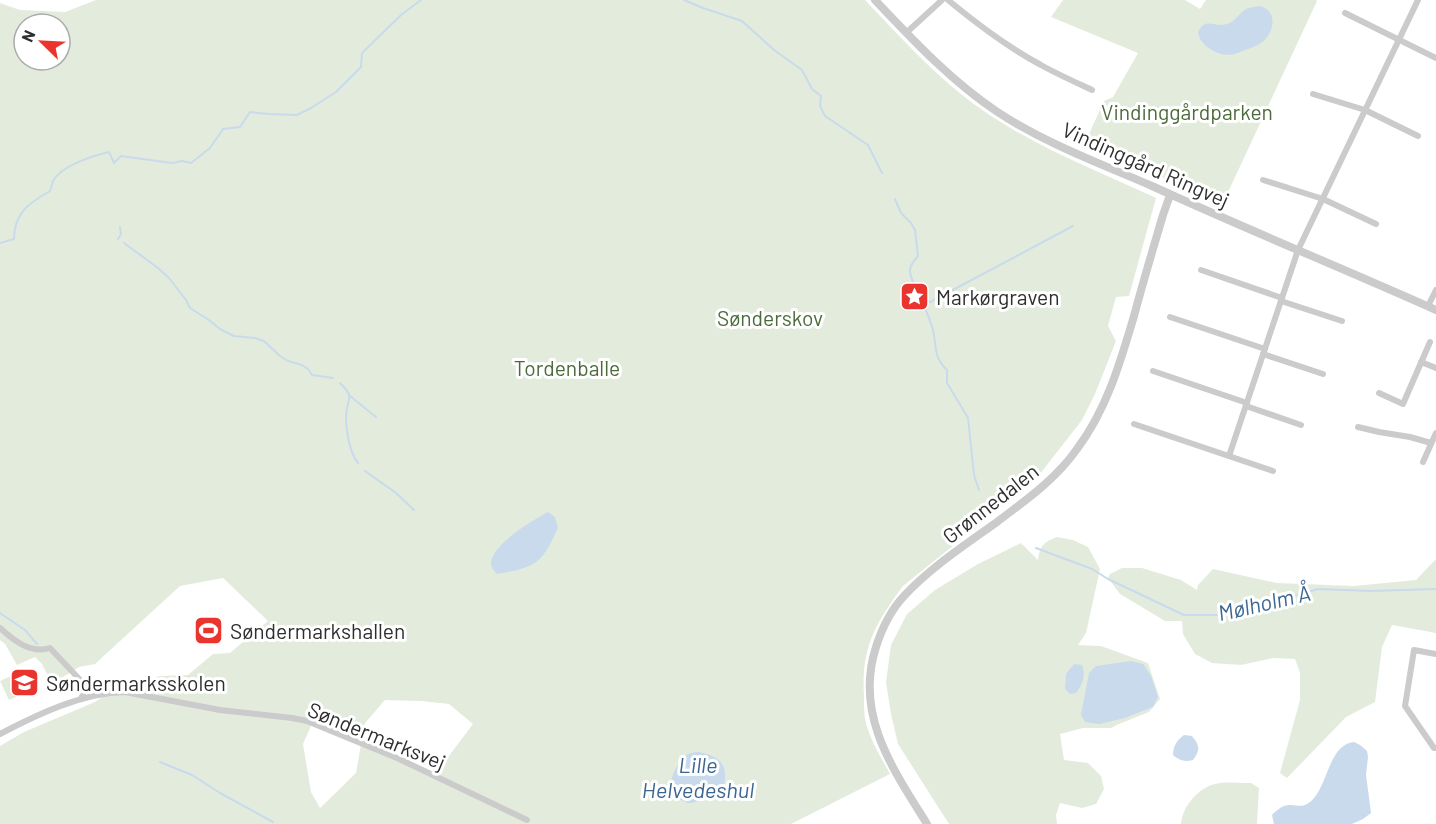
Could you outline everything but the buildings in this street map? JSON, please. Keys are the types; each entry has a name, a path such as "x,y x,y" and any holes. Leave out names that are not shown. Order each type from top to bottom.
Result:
{"street":[{"name":"Vindinggård Ringvej","path":"875,0 927,54 974,94 1022,128 1056,145 1432,308"},
{"path":"906,33 942,0"},
{"path":"948,0 1017,51 1092,90"},
{"path":"1229,456 1298,250 1418,0"},
{"path":"1345,13 1436,58"},
{"path":"1313,94 1365,110 1418,136"},
{"path":"1263,180 1323,199 1376,224"},
{"name":"Grønnedalen","path":"927,824 895,772 875,729 869,690 871,667 880,634 903,597 924,577 1032,494 1060,470 1078,448 1099,416 1118,370 1170,195"},
{"path":"1201,270 1342,321"},
{"path":"1432,308 1436,290"},
{"path":"1170,317 1323,374"},
{"path":"1378,393 1403,404 1430,342"},
{"path":"1421,362 1436,368"},
{"path":"1153,371 1301,425"},
{"path":"1134,424 1273,471"},
{"path":"1358,427 1378,432 1396,431 1431,443"},
{"path":"1423,462 1436,433"},
{"path":"0,628 27,647 42,651 50,648 83,683 85,689 81,699"},
{"path":"1436,654 1414,650 1405,706 1436,748"},
{"name":"Søndermarksvej","path":"0,734 16,725 81,699 125,692 219,710 292,718 307,721 397,758 527,820"}],"green space":[{"name":"Sønderskov","path":"96,0 865,0 935,71 981,109 1022,135 1156,198 1129,296 1116,297 1108,326 1116,341 1082,420 1036,479 903,586 885,612 872,637 865,664 864,714 872,741 890,774 791,824 0,824 0,746 24,732 95,702 121,684 161,676 188,675 213,654 230,653 268,621 223,578 180,586 95,664 79,667 52,684 42,664 35,657 17,665 5,644 0,640 0,3 20,10 65,12","holes":["385,700 449,704 473,724 436,773 362,739 365,723","314,719 362,739 356,773 320,808 311,792 303,744"]},
{"name":"Vindinggårdparken","path":"1063,0 1185,0 1200,9 1206,0 1317,1 1223,203 1084,145 1104,101 1113,97 1138,53 1051,17"},
{"path":"1057,537 1073,540 1088,547 1100,569 1086,633 1078,645 1101,646 1148,663 1160,699 1149,712 1111,728 1083,728 1060,734 1064,760 1088,763 1101,776 1104,789 1096,804 1082,808 1060,803 1056,815 1057,824 949,824 898,744 886,682 891,645 907,614 935,590 978,564 1021,543 1038,560 1043,545"},
{"path":"1436,559 1436,633 1392,625 1382,647 1375,702 1346,717 1287,778 1280,773 1300,700 1300,673 1295,659 1273,658 1241,665 1212,663 1195,654 1183,634 1182,621 1165,621 1120,594 1108,578 1110,574 1122,568 1142,568 1181,580 1197,590 1198,585 1213,569 1277,583 1354,586 1416,580"},
{"path":"13,675 21,695 9,700 0,681"},
{"path":"1227,782 1251,783 1259,788 1257,824 1181,824 1188,804 1206,787"}],"water":[{"path":"1260,6 1270,13 1272,23 1269,34 1258,45 1226,55 1209,48 1200,38 1198,32 1207,23 1227,24 1246,9"},
{"path":"548,512 555,517 558,528 540,559 529,566 497,574 491,562 499,547 515,533"},
{"path":"1131,661 1143,664 1151,676 1158,697 1153,707 1125,718 1099,724 1085,722 1081,715 1089,673 1096,666"},
{"path":"1074,664 1082,665 1084,676 1076,693 1070,694 1065,689 1066,674"},
{"path":"1184,735 1192,736 1198,745 1193,760 1183,761 1173,755 1176,744"},
{"path":"1354,742 1367,751 1366,775 1371,813 1352,824 1274,824 1272,815 1280,808 1288,805 1306,805 1314,798 1334,756 1346,744"},
{"name":"Lille Helvedeshul","path":"698,752 719,760 725,770 724,784 722,792 688,803 675,795 671,782 682,759 688,754"}],"waterway":[{"name":"Mølholm Å","path":"0,243 14,239 17,222 24,210 50,191 57,176 78,162 109,152 114,163 121,156 172,163 182,161 191,163 210,148 223,129 240,127 250,112 297,115 311,108 336,92 361,67 362,53 401,15 421,0"},
{"name":"Mølholm Å","path":"684,0 742,21 774,50 802,70 812,89 821,96 820,106 825,116 868,145 882,173"},
{"name":"Mølholm Å","path":"895,199 901,213 915,230 918,256 910,268 911,277 933,330 937,356 947,370 947,383 968,418 974,475 979,490"},
{"path":"949,292 1073,226"},
{"path":"118,239 121,234 120,227"},
{"path":"124,243 169,278 190,308 220,329 234,336 264,341 280,356 302,365 312,375 333,378"},
{"path":"924,301 931,302 938,297"},
{"path":"340,383 349,394 346,414 347,429 352,452 358,463"},
{"path":"350,396 376,417"},
{"path":"365,471 396,493 414,510"},
{"name":"Mølholm Å","path":"1036,548 1092,569 1184,615 1228,615 1318,589 1370,591 1436,589"},
{"path":"0,613 25,630 37,644"},
{"path":"160,762 192,775 273,822"}],"place":[{"name":"Markørgraven","path":"915,296"},
{"name":"Søndermarkshallen","path":"209,630"},
{"name":"Søndermarksskolen","path":"25,682"}],"park label":[{"name":"Tordenballe","path":"567,367"}]}
